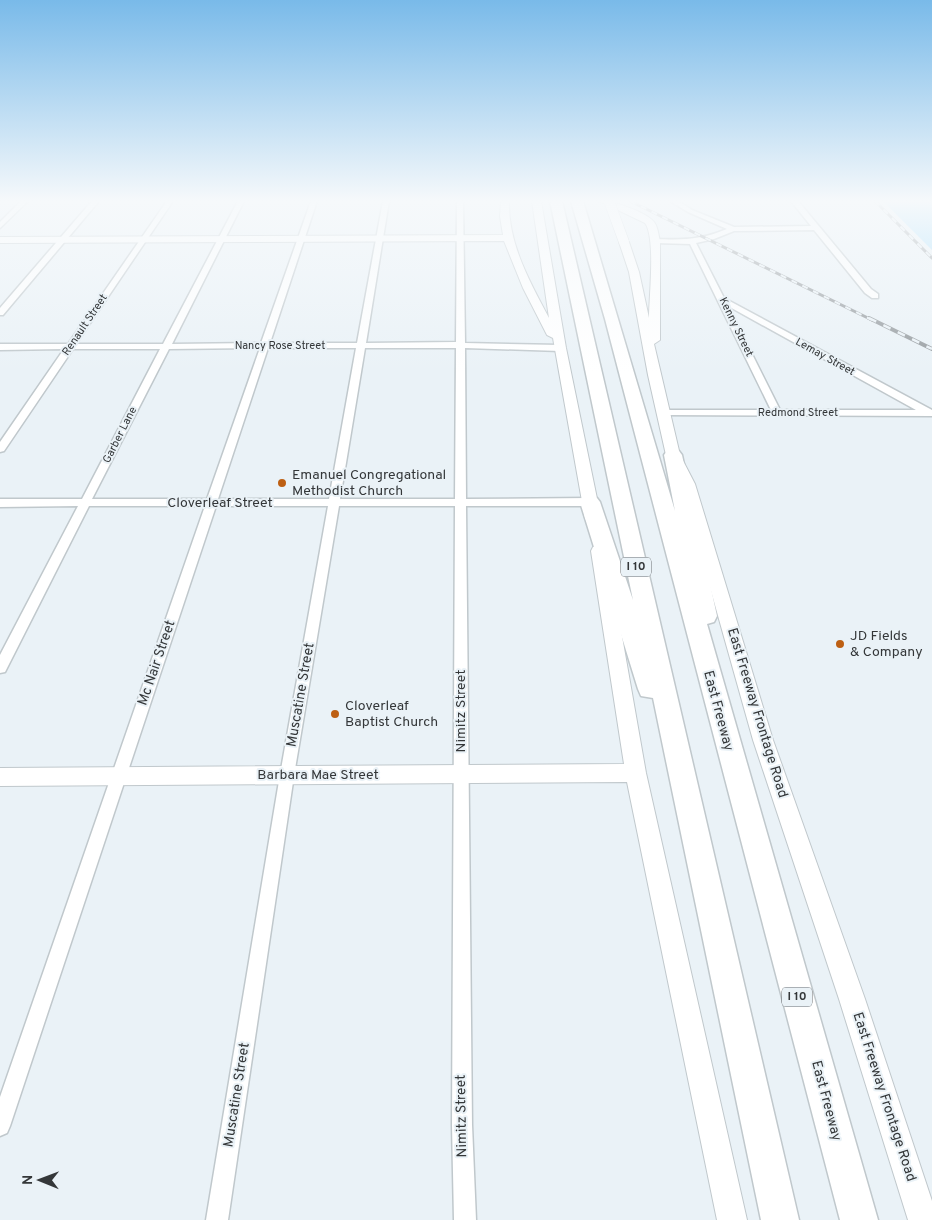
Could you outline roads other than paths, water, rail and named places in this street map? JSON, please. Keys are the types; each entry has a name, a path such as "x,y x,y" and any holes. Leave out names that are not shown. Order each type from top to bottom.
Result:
{"highway":[{"name":"I 10","path":"569,258 780,1220"},
{"name":"East Freeway","path":"596,258 859,1220"},
{"path":"673,455 698,570 736,774"},
{"path":"590,502 634,642 684,785"}],"main road":[{"path":"517,258 536,303 560,348"},
{"path":"546,258 560,348 590,502 636,773 732,1220"},
{"name":"East Freeway Frontage Road","path":"629,258 634,272 654,375 673,455 688,484 763,740 852,1000 923,1220"},
{"path":"654,375 655,258"},
{"name":"Barbara Mae Street","path":"0,777 636,773"}],"street":[{"path":"0,313 48,258"},
{"name":"Renault Street","path":"0,449 131,258"},
{"name":"Garber Lane","path":"0,668 211,258"},
{"name":"Mc Nair Street","path":"0,1126 295,258"},
{"name":"Muscatine Street","path":"217,1220 287,775 376,258"},
{"name":"Nimitz Street","path":"460,258 462,1125 464,1220"},
{"name":"Kenny Street","path":"701,258 723,300 777,413"},
{"path":"841,258 868,291 875,296"},
{"name":"Lemay Street","path":"723,300 930,413"},
{"name":"Nancy Rose Street","path":"0,347 460,345 560,348"},
{"name":"Redmond Street","path":"664,413 930,413"},
{"name":"Cloverleaf Street","path":"0,503 590,502"}],"railway":[{"path":"746,258 872,320"},
{"path":"869,318 932,349"}],"place":[{"name":"Emanuel Congregational Methodist Church","path":"282,483"},
{"name":"JD Fields & Company","path":"840,644"},
{"name":"Cloverleaf Baptist Church","path":"335,714"}]}
